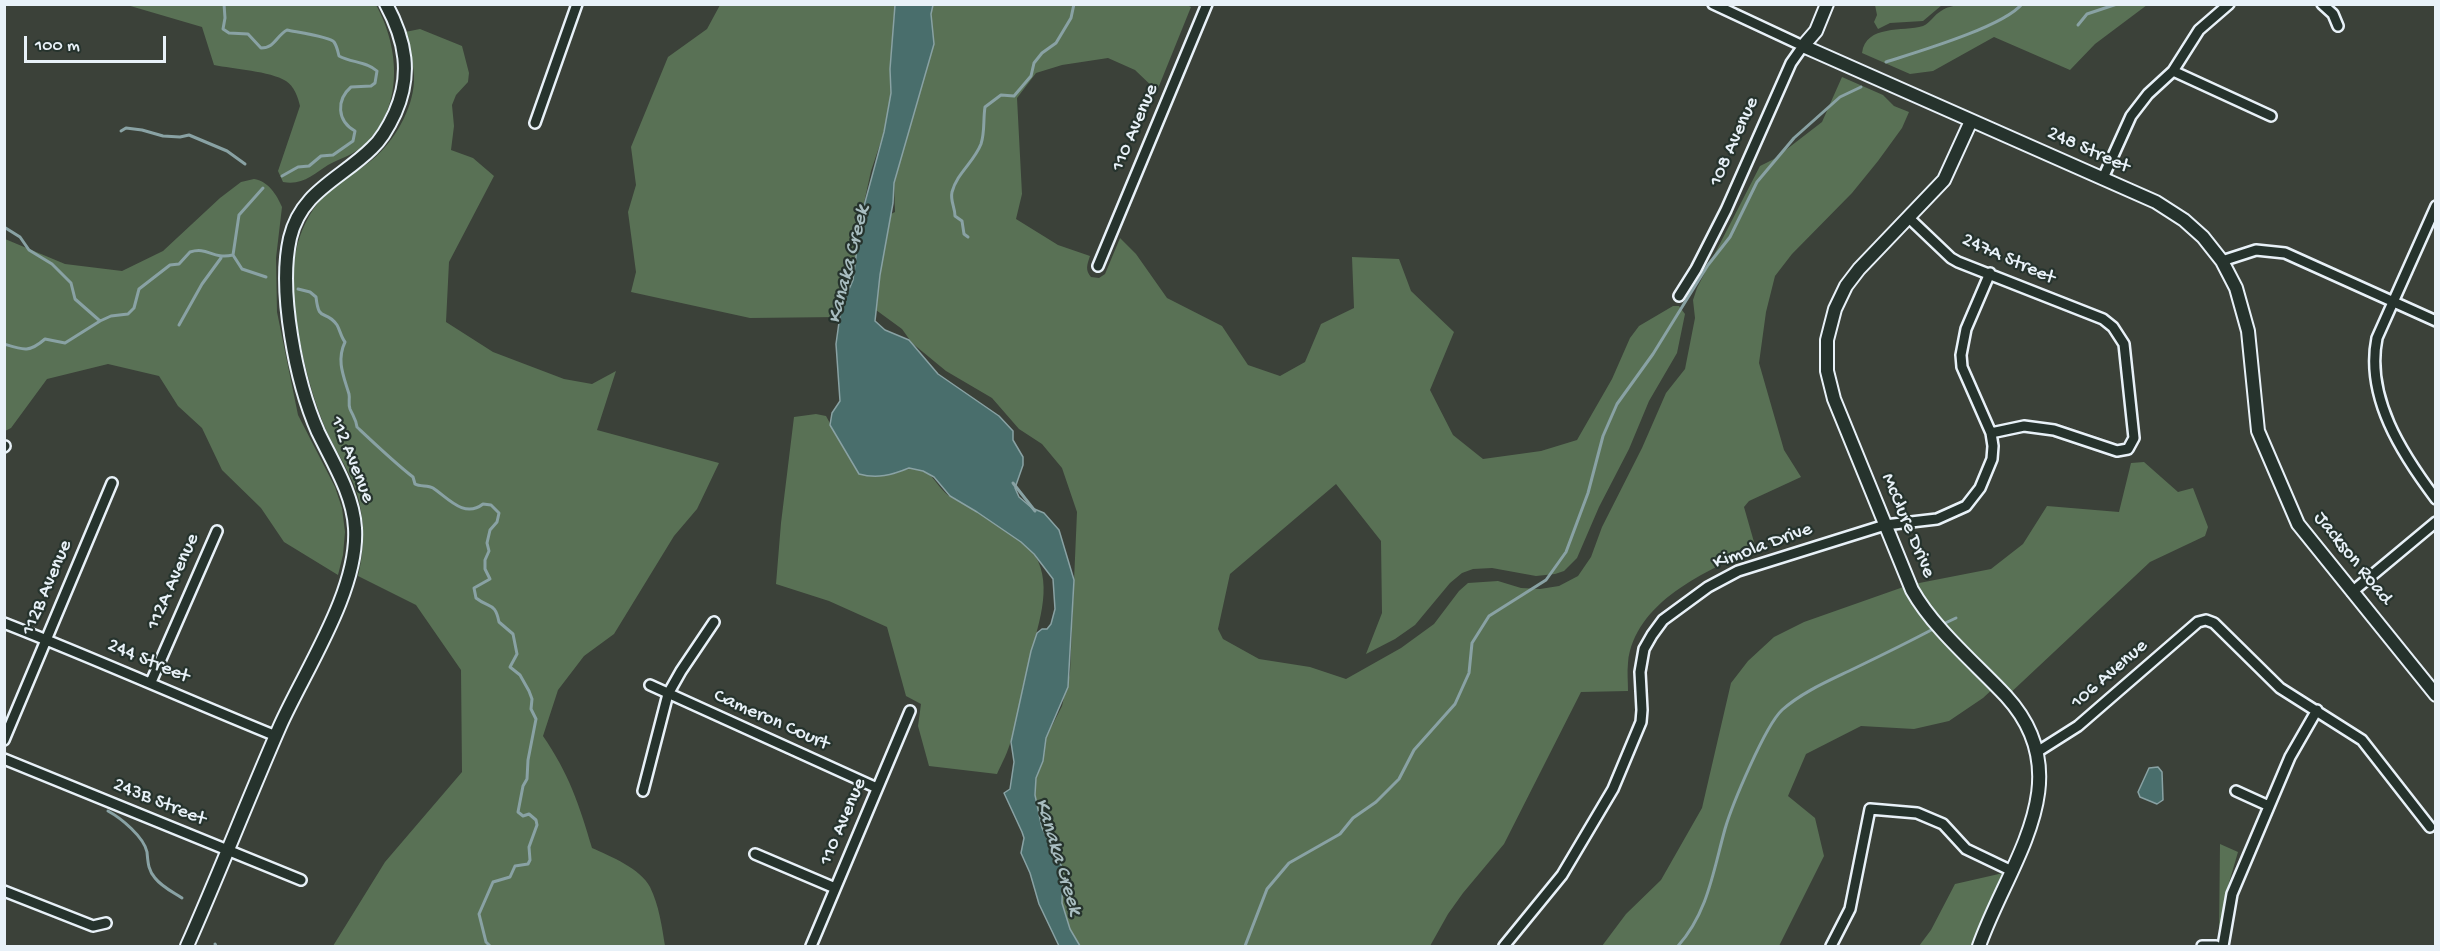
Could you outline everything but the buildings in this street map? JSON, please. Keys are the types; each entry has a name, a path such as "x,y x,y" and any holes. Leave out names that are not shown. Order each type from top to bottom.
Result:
{"main road":[{"name":"112 Avenue","path":"187,946 276,736 343,593 352,564 356,539 349,497 318,430 304,389 290,327 287,296 288,247 294,226 308,201 378,142 388,128 401,99 406,78 403,51 386,4"},
{"name":"108 Avenue","path":"1803,46 1816,31 1827,4"},
{"name":"248 Street","path":"1803,46 2103,178 2174,213 2204,237 2222,261"},
{"name":"McClure Drive","path":"1971,121 1944,180 1859,269 1846,286 1830,322 1826,347 1831,391 1910,585 1919,601 2017,710 2037,752 2040,783 2036,812 1979,946"},
{"name":"Jackson Road","path":"2222,261 2236,288 2245,314 2256,419 2263,445 2298,524 2436,695"}],"street":[{"path":"535,123 577,4"},
{"name":"110 Avenue","path":"1098,266 1207,4"},
{"name":"248 Street","path":"1713,4 1803,46"},
{"path":"2103,178 2131,116 2148,94 2173,71 2199,30 2229,4"},
{"path":"2322,4 2333,14 2338,26"},
{"name":"108 Avenue","path":"1679,296 1696,269 1726,210 1791,63 1803,46"},
{"path":"2173,71 2271,117"},
{"path":"2436,206 2377,338 2375,349 2379,395 2401,450 2436,499"},
{"name":"247A Street","path":"1909,218 1951,258 2103,319 2113,327 2124,344 2134,438 2128,449 2117,452 2054,430 2024,426 1991,433"},
{"path":"2222,261 2256,250 2274,250 2436,321"},
{"name":"Kimola Drive","path":"1504,946 1562,874 1613,789 1641,722 1640,672 1644,649 1663,620 1708,587 1738,571 1886,525 1937,519 1966,506 1980,488 1992,459 1991,433 1962,367 1961,355 1966,329 1990,273"},
{"name":"112B Avenue","path":"4,740 112,483"},
{"path":"2352,591 2436,522"},
{"name":"112A Avenue","path":"151,681 217,531"},
{"name":"106 Avenue","path":"2037,752 2078,726 2202,620 2214,623 2280,688 2317,710"},
{"path":"643,791 668,694 676,678 714,622"},
{"name":"244 Street","path":"4,623 151,681 206,708 276,736"},
{"name":"Cameron Court","path":"650,685 877,788"},
{"path":"2223,946 2232,894 2290,757 2317,710 2370,748 2411,806 2430,827"},
{"name":"110 Avenue","path":"811,946 910,711"},
{"name":"243B Street","path":"4,759 301,880"},
{"path":"2236,790 2269,806"},
{"path":"1831,946 1850,909 1870,809 1917,813 1943,824 1966,849 2012,871"},
{"path":"755,854 835,888"},
{"path":"4,891 93,926 106,923"},
{"path":"2202,946 2216,946"}],"green space":[{"path":"1185,4 1191,7 1157,91 1135,70 1108,58 1062,65 1036,73 1017,98 1022,194 1016,219 1058,245 1090,256 1087,267 1091,277 1099,278 1105,274 1120,238 1136,254 1167,298 1222,326 1248,365 1280,376 1305,362 1321,324 1354,308 1352,257 1399,259 1411,291 1454,332 1430,390 1453,435 1483,459 1541,451 1577,440 1612,379 1630,338 1639,326 1673,306 1679,306 1685,314 1677,353 1649,401 1629,449 1599,507 1577,558 1564,571 1536,576 1492,568 1473,569 1462,573 1450,583 1415,625 1395,639 1366,654 1382,613 1381,541 1336,484 1230,574 1218,629 1223,639 1259,659 1310,667 1346,679 1401,648 1434,624 1459,591 1468,583 1498,581 1521,588 1540,589 1559,586 1578,576 1591,557 1602,527 1642,448 1666,393 1685,369 1695,318 1693,300 1697,288 1760,166 1774,159 1822,122 1842,77 1883,95 1894,106 1909,112 1902,128 1852,193 1792,254 1775,276 1766,312 1759,363 1784,450 1801,477 1749,501 1744,507 1756,549 1716,567 1676,591 1644,622 1633,641 1628,663 1628,691 1581,692 1504,844 1463,893 1430,946 1080,946 1070,929 1062,903 1063,869 1042,828 1035,795 1036,778 1043,761 1046,738 1062,706 1070,673 1077,512 1062,468 1042,444 1019,429 992,398 946,371 912,343 902,329 876,310 891,214 895,212 894,183 934,44 931,14 933,5"},
{"path":"1875,4 1942,5 1923,21 1890,23 1878,29 1874,22 1877,15"},
{"path":"127,5 376,5 390,40 393,58 392,96 386,114 377,130 356,151 302,181 283,182 278,171 300,106 291,86 286,81 271,75 214,65 202,27"},
{"path":"720,5 895,5 890,69 891,93 884,132 871,171 862,212 854,218 861,223 861,229 853,280 845,295 839,317 750,318 631,292 636,272 628,212 636,185 631,147 668,57 707,29"},
{"path":"1959,5 2147,5 2095,44 2070,70 1994,37 1933,71 1910,74 1862,53 1870,37 1878,33 1923,26 1943,10"},
{"path":"420,29 462,46 469,73 468,82 456,95 452,105 454,126 451,150 473,158 494,176 449,262 446,322 493,352 564,379 592,384 616,371 597,430 719,463 697,509 674,536 614,634 584,656 558,690 543,736 560,763 572,790 592,848 616,859 646,880 658,909 665,946 333,946 385,862 462,772 461,670 416,605 358,576 363,533 359,501 353,482 317,407 300,339 294,292 296,251 303,229 313,210 333,187 380,153 395,134 406,114 413,92 414,75 405,32"},
{"path":"254,179 271,189 282,207 276,258 277,312 298,415 335,487 342,508 345,532 338,575 284,542 261,508 222,470 202,428 178,406 159,376 108,364 47,379 11,428 5,431 5,239 65,264 122,271 163,251 220,198 241,182"},
{"path":"816,414 826,416 844,449 894,474 917,468 924,471 954,499 1013,536 1033,553 1038,561 1044,587 1041,615 1013,731 997,774 929,766 918,726 921,704 906,696 887,627 829,601 776,584 794,417"},
{"path":"2144,462 2178,492 2193,488 2208,527 2205,536 2150,562 2006,697 1996,686 1983,698 1949,721 1914,729 1861,726 1806,754 1788,796 1815,818 1824,856 1779,946 1602,946 1626,914 1661,880 1702,808 1731,683 1748,661 1774,637 1804,622 1909,585 1991,569 2023,544 2047,506 2119,512 2131,463"},
{"path":"2220,844 2238,852 2226,893 2219,938"},
{"path":"2012,871 1979,946 1919,946 1931,930 1955,884"}],"water":[{"path":"895,5 933,5 931,14 934,44 894,183 875,321 885,330 909,340 938,374 999,416 1013,431 1013,440 1023,457 1023,465 1015,488 1019,497 1032,508 1044,513 1059,530 1074,580 1068,687 1046,738 1043,761 1036,778 1035,795 1042,828 1063,869 1062,903 1070,929 1080,946 1059,946 1039,904 1030,873 1021,853 1024,838 1004,793 1010,789 1014,762 1011,742 1031,651 1037,633 1042,629 1047,629 1051,624 1055,609 1053,579 1034,554 1021,542 950,496 934,477 923,471 909,468 884,476 859,474 830,425 832,413 840,401 836,344 841,308 853,280 861,217 884,132 891,93 890,69"},
{"path":"2158,767 2162,772 2163,800 2157,804 2140,797 2138,792 2149,768"}],"waterway":[{"path":"224,4 223,29 229,33 248,34 261,48 272,44 287,30 313,35 334,42 339,56 368,65 377,71 375,83 371,86 351,87 343,98 342,116 349,127 355,131 353,141 333,155 321,156 309,166 298,167 282,176"},
{"path":"968,237 964,234 962,221 955,216 952,192 954,185 981,144 985,107 1001,95 1014,96 1031,76 1034,63 1042,53 1056,43 1071,18 1074,4"},
{"path":"1886,62 1979,30 2012,13 2022,4"},
{"path":"2078,25 2087,14 2117,4"},
{"path":"1245,946 1267,889 1289,863 1340,834 1353,818 1376,802 1399,779 1414,750 1455,704 1469,673 1472,643 1489,616 1546,580 1566,552 1588,493 1603,436 1617,404 1653,354 1708,265 1730,237 1757,182 1794,138 1840,97 1861,87"},
{"path":"121,131 126,128 163,136 189,135 227,151 245,164"},
{"path":"263,188 239,215 233,255 242,269 266,277"},
{"path":"4,227 20,237 29,250 52,264 71,283 75,299 100,321"},
{"path":"4,344 26,349 35,347 45,339 65,343 100,321 111,316 128,314 134,308 139,289 170,265 179,264 190,252 201,251 220,256 233,255"},
{"path":"179,325 202,284 221,258"},
{"path":"298,289 310,292 316,297 319,310 333,320 345,342 341,356 342,369 349,394 349,407 357,427 413,477 415,484 433,488 463,508 476,508 483,504 491,505 499,513 497,522 490,530 487,543 489,551 485,560 485,569 490,579 474,588 476,598 494,609 499,622 513,634 517,654 510,667 520,675 532,699 531,709 536,719 528,760 527,779 523,786 518,812 523,816 529,814 536,820 537,825 529,847 528,864 515,866 510,877 493,882 479,914 486,942 490,946"},
{"name":"Kanaka Creek","path":"1013,483 1035,511"},
{"path":"1941,625 1956,618"},
{"path":"1678,946 1703,905 1725,829 1750,766 1767,732 1782,710 1814,688 1935,628"},
{"path":"108,811 137,834 145,846 148,863 155,878 164,887 182,898"}]}
